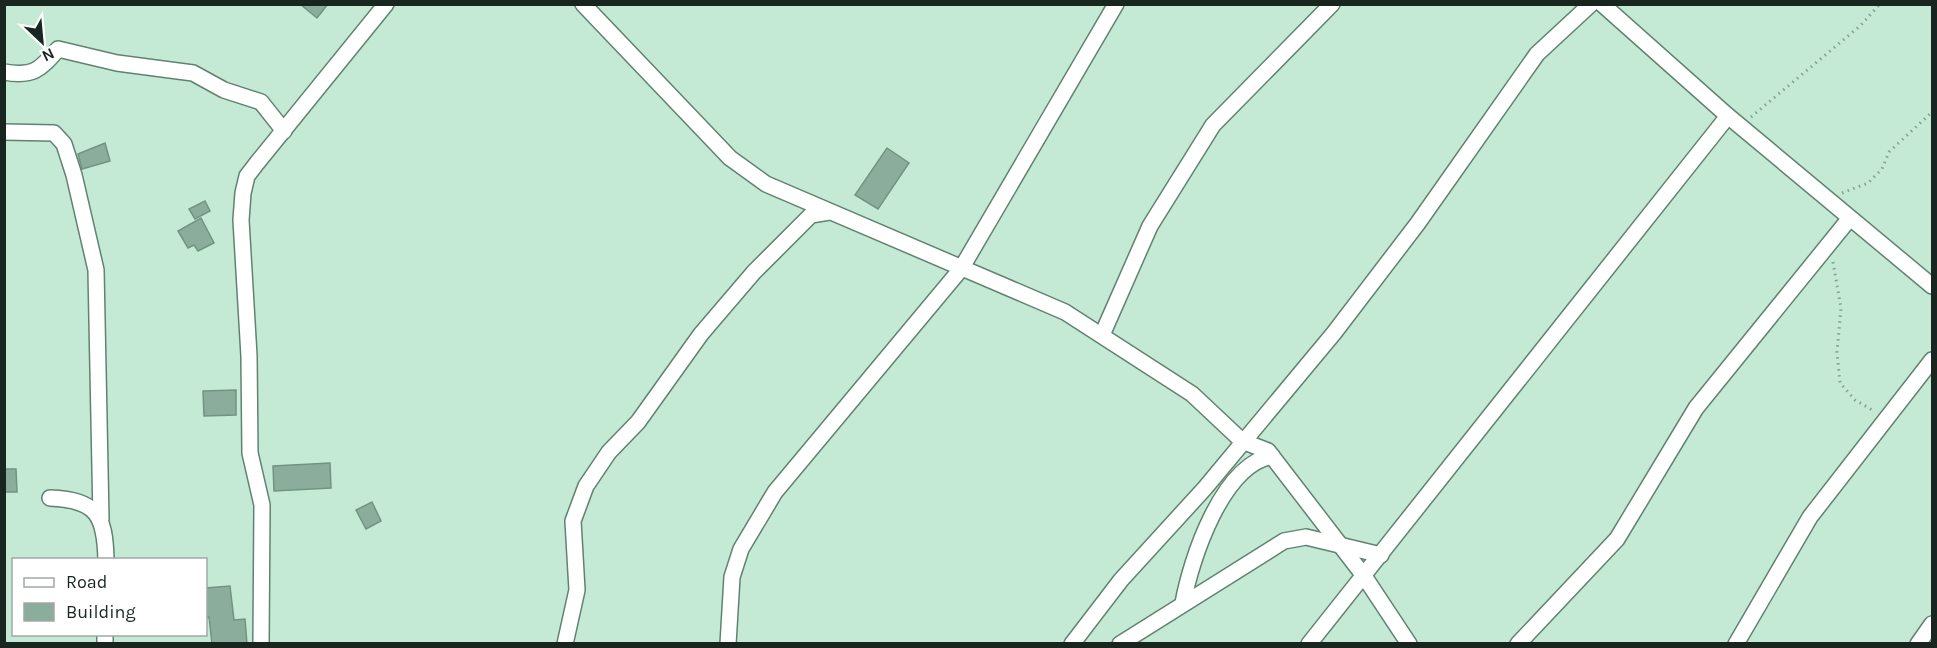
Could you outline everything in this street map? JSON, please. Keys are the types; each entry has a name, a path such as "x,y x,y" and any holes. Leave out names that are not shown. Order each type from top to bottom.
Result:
{"street":[{"path":"261,644 262,505 250,453 249,356 241,220 243,193 247,176 386,4"},
{"path":"583,4 730,158 766,184 1065,312 1192,394 1242,441 1268,451 1364,576 1409,644"},
{"path":"728,644 735,563 776,492 961,268 1116,4"},
{"path":"1106,21 1127,4"},
{"path":"1102,335 1150,226 1213,125 1332,4"},
{"path":"1072,644 1121,580 1205,488 1334,333 1418,224 1537,54 1591,4"},
{"path":"1602,4 1728,116 1932,286"},
{"path":"4,72 24,75 45,64 58,49 117,63 193,73 224,90 261,102 284,131"},
{"path":"1309,644 1728,116"},
{"path":"4,132 54,132 64,144 92,244 98,303 101,519 106,558"},
{"path":"565,644 577,590 573,521 586,486 609,452 638,422 701,334 754,272 812,215 829,212"},
{"path":"1518,644 1617,539 1696,408 1850,218"},
{"path":"1736,644 1810,517 1932,360"},
{"path":"1183,603 1198,543 1228,490 1257,459 1272,456"},
{"path":"50,498 81,502 94,509 101,519"},
{"path":"1120,644 1284,541 1306,537 1381,555"},
{"path":"1918,644 1932,624"}],"path":[{"path":"1741,126 1860,26 1880,4"},
{"path":"1826,198 1868,183 1882,169 1889,152 1932,112"},
{"path":"1831,241 1841,308 1837,351 1840,383 1855,400 1874,411 1901,402"}],"building":[{"path":"300,4 328,4 317,18"},
{"path":"105,143 110,161 82,169 78,154"},
{"path":"887,148 909,163 878,209 855,195"},
{"path":"205,201 210,211 195,219 189,209"},
{"path":"201,218 214,243 198,251 194,245 188,248 178,231"},
{"path":"236,390 236,415 204,416 203,391"},
{"path":"330,463 331,488 274,491 273,466"},
{"path":"4,469 16,469 17,492 4,492"},
{"path":"372,502 381,521 366,529 356,510"},
{"path":"230,586 234,620 245,619 247,644 212,644 209,617 207,618 207,588"}]}
